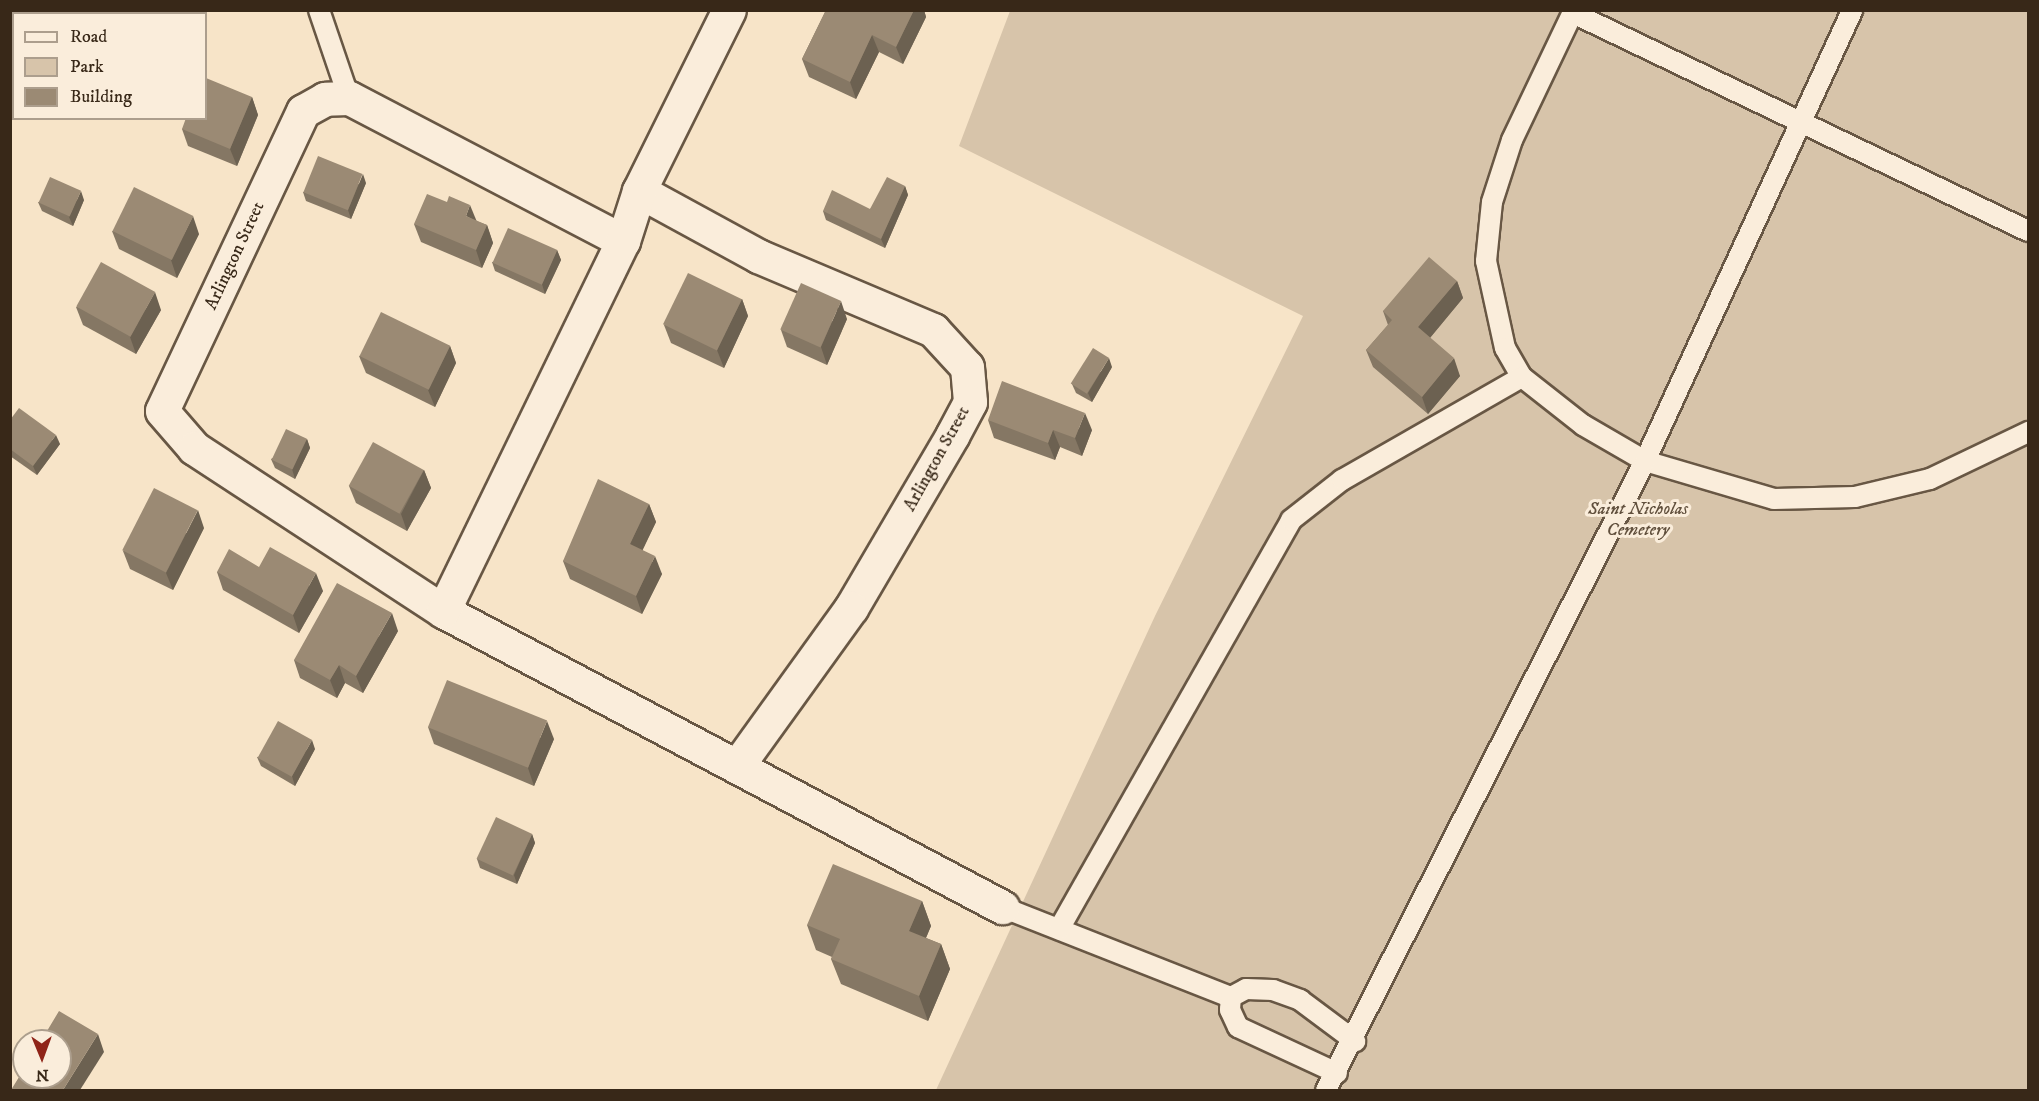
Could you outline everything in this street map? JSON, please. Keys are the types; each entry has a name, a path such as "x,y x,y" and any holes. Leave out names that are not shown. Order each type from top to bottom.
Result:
{"street":[{"path":"442,611 623,240 639,191 729,10"},
{"path":"349,98 623,240"},
{"name":"Arlington Street","path":"349,98 325,99 303,111 162,411 194,448 442,611 1002,907"},
{"name":"Arlington Street","path":"639,191 758,256 933,330 967,367 970,402 952,436 851,608 737,766"}],"lane":[{"path":"319,10 349,98"},
{"path":"1326,1090 1355,1041 1645,461 1851,10"},
{"path":"2028,231 1574,12 1512,140 1492,202 1486,261 1505,348 1522,377 1583,424 1645,461 1774,499 1855,497 1930,479 2028,432"},
{"path":"1059,928 1291,520 1342,480 1522,377"},
{"path":"1002,907 1231,997 1246,989 1264,990 1300,1000 1355,1041"},
{"path":"1231,997 1230,1010 1238,1027 1337,1073"}],"green space":[{"name":"Saint Nicholas Cemetery","path":"1010,11 2028,11 2028,1090 936,1090 1155,616 1303,316 959,146"}],"building":[{"path":"826,10 914,10 896,47 872,35 850,82 802,59"},
{"path":"207,78 252,97 230,149 182,129 185,120 207,120"},
{"path":"318,156 363,174 348,210 303,192"},
{"path":"50,177 81,191 70,216 39,203"},
{"path":"887,177 905,186 881,239 823,211 832,190 870,209"},
{"path":"134,187 193,216 172,260 113,231"},
{"path":"427,194 447,202 449,196 470,205 466,216 487,225 476,250 414,224"},
{"path":"508,228 557,250 542,285 493,263"},
{"path":"1429,257 1457,281 1418,327 1454,358 1422,397 1366,350 1392,320 1383,311"},
{"path":"101,262 155,292 131,337 76,307"},
{"path":"688,273 742,299 717,351 663,324"},
{"path":"801,283 841,301 820,347 780,330"},
{"path":"381,312 450,346 429,390 360,356"},
{"path":"1093,348 1109,358 1087,394 1071,384"},
{"path":"1002,381 1085,413 1075,438 1053,430 1048,443 988,420"},
{"path":"19,408 56,435 33,466 10,449 10,420"},
{"path":"286,429 307,439 292,470 272,460"},
{"path":"373,442 424,470 399,514 349,486"},
{"path":"598,479 649,504 630,544 655,556 636,596 563,561"},
{"path":"154,488 198,510 166,573 122,550"},
{"path":"270,547 316,573 293,615 217,572 229,549 259,567"},
{"path":"337,583 392,613 356,676 339,665 330,680 294,660"},
{"path":"447,680 547,720 528,768 428,727"},
{"path":"278,721 312,740 292,777 258,758"},
{"path":"496,817 532,834 513,876 477,859"},
{"path":"833,864 922,901 909,931 941,944 919,996 831,959 840,939 807,925"},
{"path":"59,1011 98,1034 72,1076 72,1029 48,1029"},
{"path":"12,1088 64,1089 63,1090 11,1090"}]}
